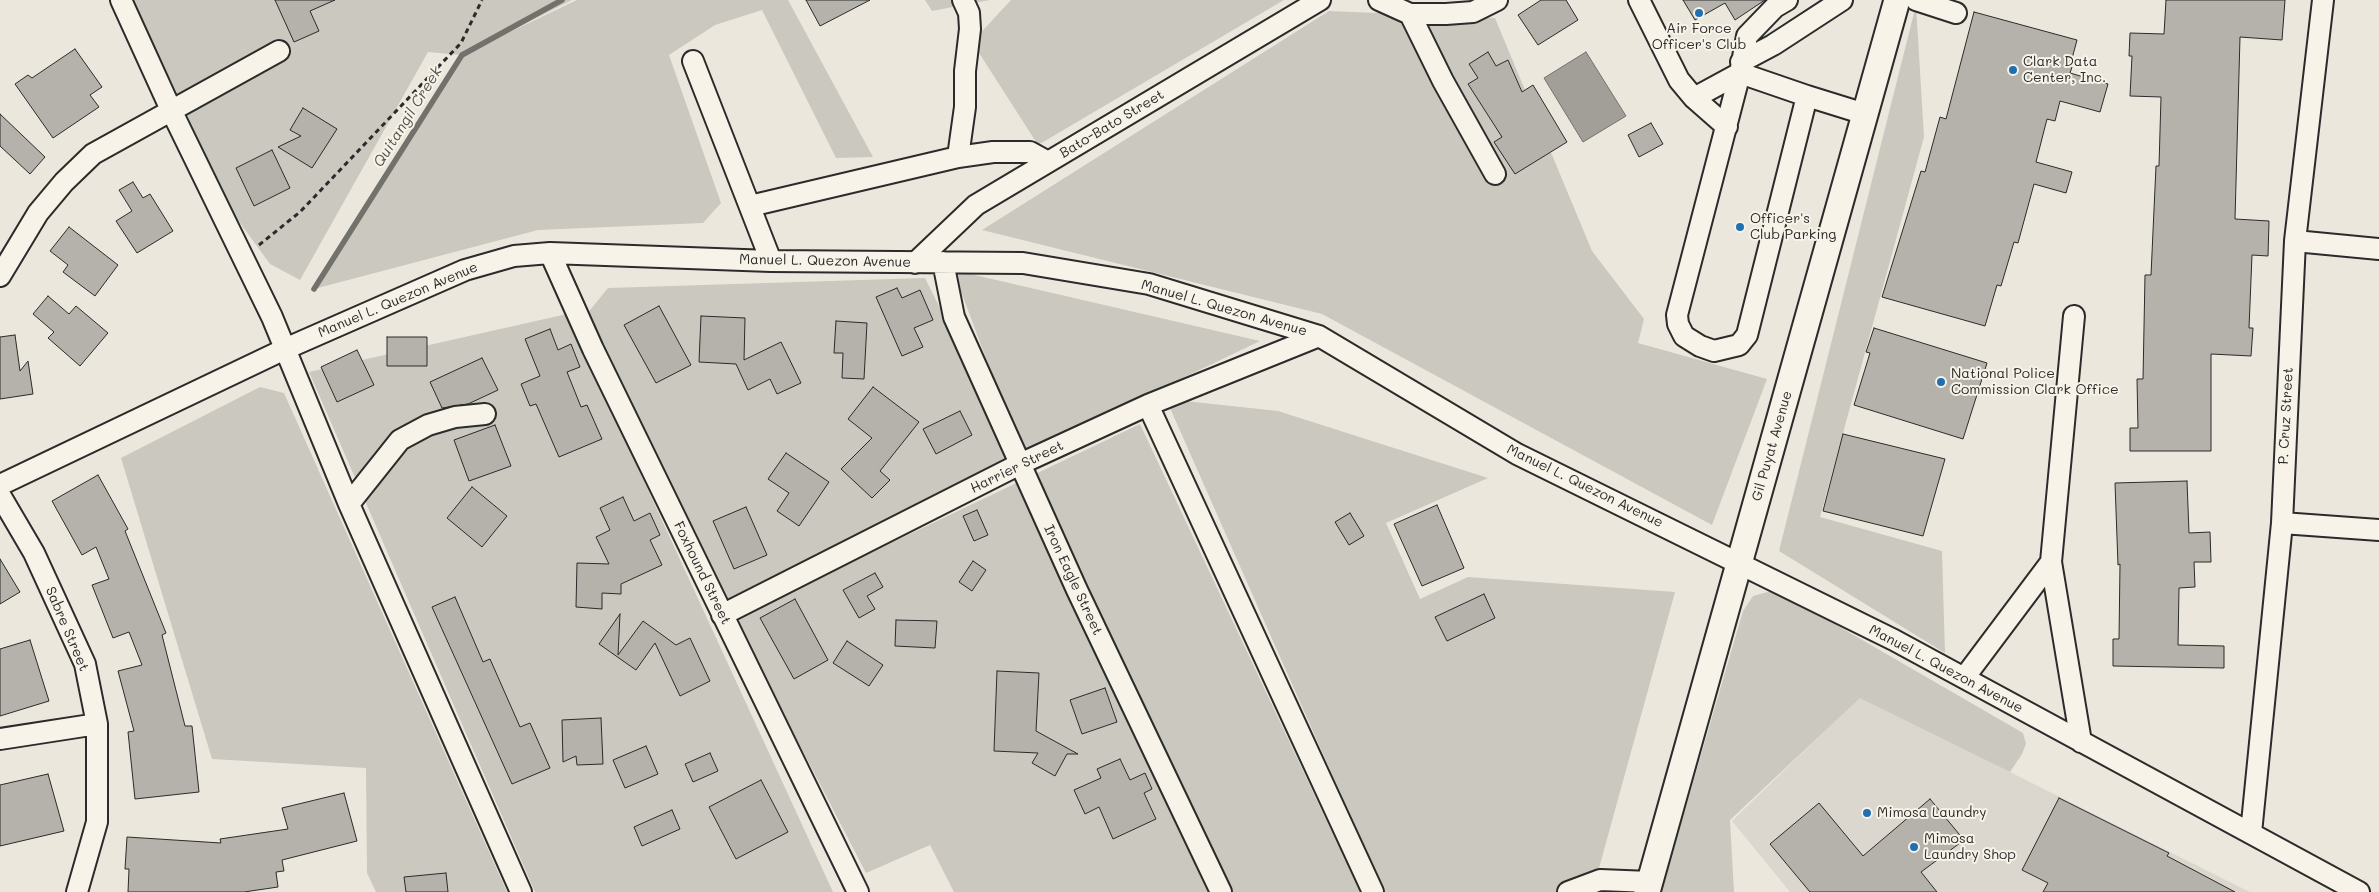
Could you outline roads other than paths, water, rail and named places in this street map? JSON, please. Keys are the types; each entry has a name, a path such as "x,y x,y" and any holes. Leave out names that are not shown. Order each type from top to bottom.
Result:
{"main road":[{"name":"Gil Puyat Avenue","path":"1649,887 1897,0"}],"street":[{"path":"121,0 172,112 285,348 349,504 521,892"},
{"path":"958,157 965,107 965,71 970,29 969,13 962,0"},
{"name":"Bato-Bato Street","path":"915,263 976,205 1320,0"},
{"path":"1379,0 1410,14 1473,12 1498,0"},
{"path":"1639,0 1679,80 1694,98 1727,127"},
{"path":"1786,0 1775,7 1747,36 1727,127 1677,315 1678,324 1684,336 1714,352 1740,345 1747,335 1807,96"},
{"path":"1694,98 1842,0"},
{"path":"1916,0 1956,13"},
{"name":"P. Cruz Street","path":"2250,833 2282,524 2294,241 2323,0"},
{"path":"1410,14 1495,174"},
{"path":"0,276 38,214 64,182 93,154 172,112 279,51"},
{"path":"693,61 771,261"},
{"path":"1740,68 1807,96 1865,114"},
{"path":"750,206 958,157 993,152 1030,152 1048,162"},
{"path":"2294,241 2379,249"},
{"name":"Manuel L. Quezon Avenue","path":"0,485 285,348 465,270 514,256 550,253 771,261 1023,263 1148,284 1319,336 1517,454 1894,640 2359,892"},
{"name":"Foxhound Street","path":"550,253 593,349 858,892"},
{"name":"Iron Eagle Street","path":"943,262 954,317 1020,464 1221,892"},
{"path":"2074,316 2051,562 2081,742"},
{"name":"Harrier Street","path":"722,614 1020,464 1148,405 1319,336"},
{"path":"1148,405 1373,892"},
{"path":"349,504 400,440 428,425 455,417 484,414"},
{"name":"Sabre Street","path":"0,494 34,553 85,664 96,724 97,822 76,892"},
{"path":"2282,524 2379,530"},
{"path":"1964,678 2051,562"},
{"path":"0,739 96,724"},
{"path":"1568,892 1600,880 1649,887"}],"waterway":[{"name":"Quitangil Creek","path":"314,289 462,55 562,0"}],"place":[{"name":"Air Force Officer's Club","path":"1699,13"},
{"name":"Clark Data Center, Inc.","path":"2013,70"},
{"name":"Officer's Club Parking","path":"1740,227"},
{"name":"National Police Commission Clark Office","path":"1941,382"},
{"name":"Mimosa Laundry","path":"1867,813"},
{"name":"Mimosa Laundry Shop","path":"1914,847"}]}
